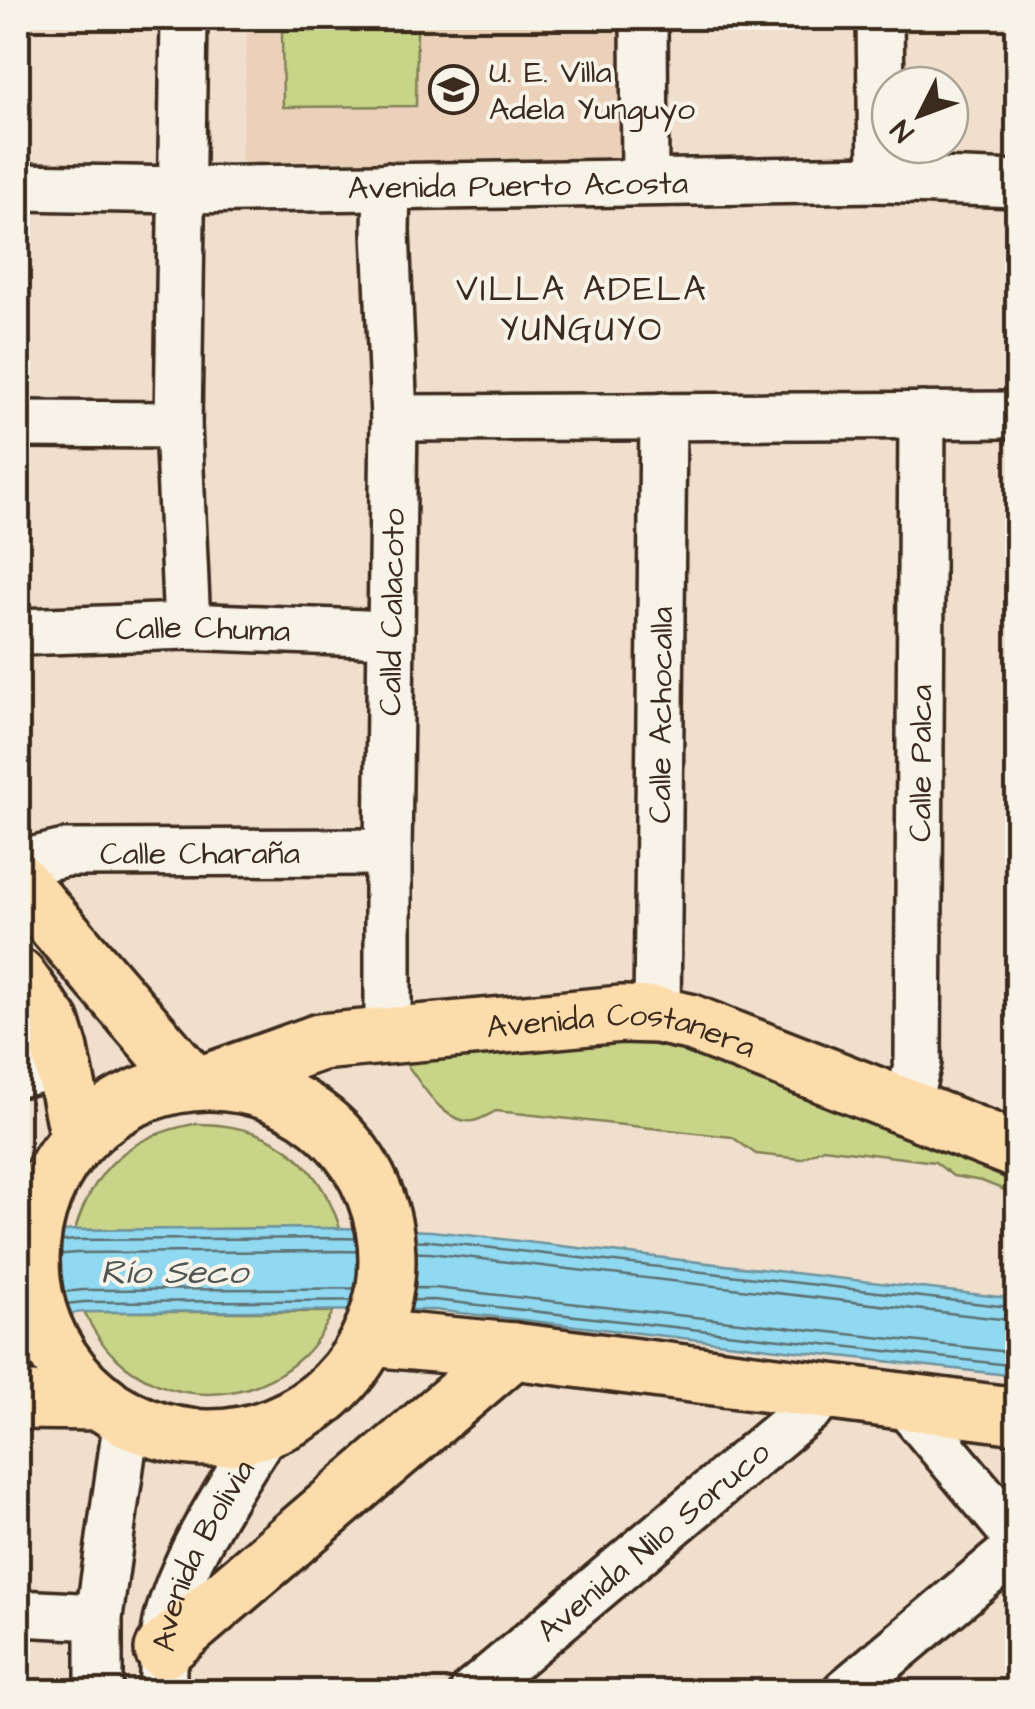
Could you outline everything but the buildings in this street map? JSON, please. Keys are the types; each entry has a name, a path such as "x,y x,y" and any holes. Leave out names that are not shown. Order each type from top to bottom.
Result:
{"main road":[{"path":"18,878 201,1082"},
{"path":"18,978 52,1024 40,1069 50,1166 36,1216 32,1275 37,1305 62,1359 104,1401 168,1432 210,1438 266,1430 292,1418 327,1394 356,1363 375,1324 386,1281 383,1222 374,1193 352,1154 321,1122 296,1105 240,1084 201,1082 152,1090 100,1118 50,1166"},
{"name":"Avenida Costanera","path":"201,1082 320,1042 621,1014 657,1015 688,1022 1018,1152"},
{"path":"375,1324 513,1352 1018,1416"},
{"path":"164,1671 513,1352"},
{"path":"18,1400 104,1401"}],"street":[{"path":"184,18 178,425 188,626"},
{"path":"644,18 645,182"},
{"path":"880,18 882,179"},
{"name":"Avenida Puerto Acosta","path":"18,188 182,190 882,179 1018,184"},
{"name":"Calld Calacoto","path":"387,186 394,418 388,1037"},
{"path":"394,418 1018,415"},
{"name":"Calle Achocalla","path":"657,1015 663,416"},
{"name":"Calle Palca","path":"907,1108 918,1062 922,416"},
{"path":"18,424 178,425"},
{"name":"Calle Chuma","path":"18,632 188,626 390,634"},
{"name":"Calle Charaña","path":"18,878 39,859 65,853 388,852"},
{"name":"Avenida Nilo Soruco","path":"472,1692 832,1390"},
{"path":"902,1400 1018,1539"},
{"path":"99,1692 104,1401"},
{"name":"Avenida Bolivia","path":"164,1671 166,1625 182,1576 266,1430"},
{"path":"847,1691 1018,1547"},
{"path":"18,1613 99,1617"}],"shaded area":[{"name":"U. E. Villa Adela Yunguyo","path":"248,18 662,18 662,161 251,167 241,160"}],"green space":[{"path":"417,30 416,106 283,107 282,31"},
{"path":"644,1034 1017,1171 1017,1195 982,1181 953,1176 935,1162 823,1148 801,1159 756,1154 732,1137 496,1111 476,1120 462,1120 434,1101 407,1065 409,1057"},
{"path":"194,1124 245,1130 286,1149 318,1182 340,1228 75,1230 92,1189 117,1158 151,1137"},
{"path":"84,1312 333,1312 312,1346 282,1372 259,1384 208,1394 158,1385 135,1373 105,1346"}],"water":[{"name":"Río Seco","path":"75,1230 432,1231 1017,1299 1017,1376 434,1310 84,1312 18,1319 18,1236"}],"place":[{"name":"U. E. Villa Adela Yunguyo","path":"454,89"}],"district":[{"name":"VILLA ADELA YUNGUYO","path":"582,308"}]}
